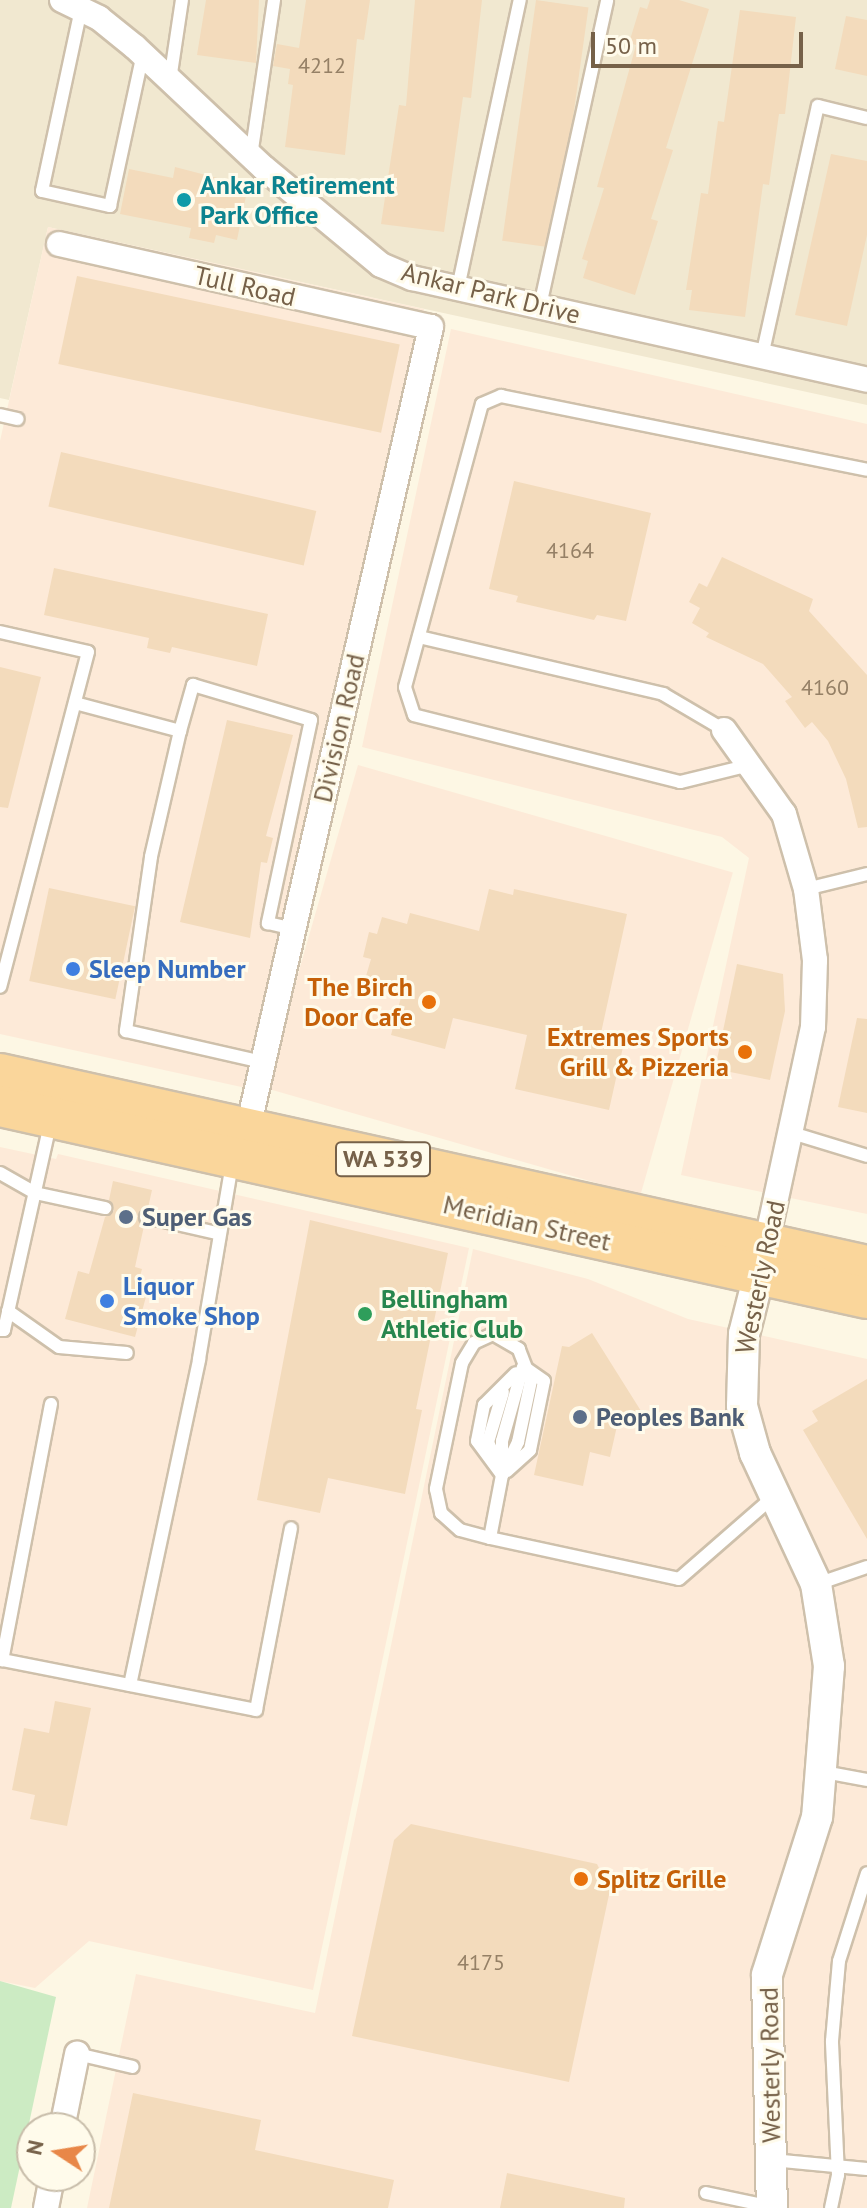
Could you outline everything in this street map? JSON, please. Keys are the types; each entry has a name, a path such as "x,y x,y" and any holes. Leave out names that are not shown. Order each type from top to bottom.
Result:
{"highway":[{"name":"Meridian Street","path":"0,1074 241,1143 762,1259 867,1266"},
{"name":"Meridian Street","path":"0,1106 51,1117 241,1143 433,1185 486,1181 762,1259 867,1298"}],"street":[{"name":"Ankar Park Drive","path":"72,5 143,54 251,156 381,265 458,288 867,380"},
{"name":"Tull Road","path":"59,244 431,327"},
{"name":"Division Road","path":"241,1143 263,1062 431,327"},
{"name":"Westerly Road","path":"724,730 784,814 806,889 815,960 813,1027 739,1377 747,1433 816,1584 829,1666 824,1772 817,1817 767,1975 772,2208"},
{"path":"65,2112 77,2054"}],"lane":[{"path":"170,80 182,0"},
{"path":"251,156 274,0"},
{"path":"458,288 520,0"},
{"path":"540,306 607,0"},
{"path":"72,5 42,191 110,206 143,54"},
{"path":"762,356 818,106 867,118"},
{"path":"750,765 680,782 414,715 405,687 482,404 501,396 867,470"},
{"path":"0,415 18,419"},
{"path":"0,632 88,652 0,987"},
{"path":"419,637 663,694 724,730"},
{"path":"263,1062 126,1031 151,857 193,685 311,720 268,923 293,929"},
{"path":"75,703 180,731"},
{"path":"806,889 867,874"},
{"path":"0,1330 8,1311 51,1117"},
{"path":"792,1133 867,1156"},
{"path":"130,1685 199,1359 217,1233 241,1143"},
{"path":"0,1173 35,1193 105,1208"},
{"path":"146,1217 217,1233"},
{"path":"8,1311 59,1347 127,1353"},
{"path":"490,1538 502,1475 502,1441 523,1367 519,1349 509,1340 493,1334 474,1343 462,1363 436,1489 441,1513 460,1530 490,1538 679,1579 776,1494"},
{"path":"502,1475 477,1441 484,1405 523,1367"},
{"path":"502,1475 530,1450 544,1381 523,1367"},
{"path":"51,1404 2,1660 256,1710 291,1528"},
{"path":"816,1584 867,1567"},
{"path":"824,1772 867,1780"},
{"path":"831,2208 837,2164 832,2041 839,1961 867,1873"},
{"path":"77,2054 133,2067"},
{"path":"772,2160 867,2169"},
{"path":"706,2193 772,2208"}],"shaded area":[{"path":"0,0 867,0 867,405 48,227 9,400 0,398"},
{"path":"48,227 424,309 246,1088 0,1034 0,441"},
{"path":"451,329 867,424 867,1214 681,1175 749,858 722,837 362,747"},
{"path":"358,765 733,872 640,1195 265,1088"},
{"path":"0,1147 56,1159 58,1154 469,1248 313,1990 89,1941 35,1988 0,1981"},
{"path":"473,1249 588,1279 688,1319 867,1359 867,2208 87,2208 90,2192 96,2192 96,2165 136,1974 315,2013"}],"green space":[{"path":"0,1981 56,1997 31,2112 16,2112 16,2185 11,2208 0,2208"}],"building":[{"path":"206,0 259,0 256,63 197,55"},
{"path":"306,0 370,0 364,40 357,39 345,155 285,147 293,85 288,84 290,69 273,66 277,44 299,48"},
{"path":"415,0 482,0 471,98 463,97 444,232 381,224 399,105 406,106"},
{"path":"536,0 588,7 555,248 502,241"},
{"path":"650,0 679,0 709,9 666,148 673,150 651,219 658,221 635,295 583,278 588,261 582,259 604,188 597,187 636,45 629,43 640,7 647,9"},
{"path":"740,10 796,17 785,114 779,114 769,185 763,184 745,317 689,310 692,290 686,290 701,193 708,194 718,121 724,122"},
{"path":"846,16 867,20 867,76 835,69"},
{"path":"831,154 867,161 867,235 847,326 795,315"},
{"name":"Ankar Retirement Park Office","path":"175,167 248,186 237,240 216,235 214,243 189,238 191,228 120,214 129,169 173,178"},
{"path":"77,276 400,345 381,433 58,364"},
{"path":"61,452 316,511 304,566 48,507"},
{"path":"514,481 651,513 626,621 597,615 594,620 516,602 518,596 489,589"},
{"path":"722,557 813,599 809,611 867,675 867,827 858,828 846,779 828,741 812,722 805,728 785,701 792,697 763,664 706,637 709,633 692,623 700,608 689,602 699,583 707,587"},
{"path":"54,568 268,614 257,666 172,647 170,653 147,648 149,638 44,615"},
{"path":"0,667 41,677 8,808 0,807"},
{"path":"227,720 293,735 266,836 273,838 267,863 261,862 250,938 180,922"},
{"path":"49,888 135,906 115,999 29,981"},
{"path":"489,889 513,895 514,889 627,914 601,1033 625,1038 609,1110 515,1089 527,1035 453,1018 445,1049 391,1035 404,986 366,976 371,959 363,957 369,932 377,934 382,917 407,924 410,913 479,931"},
{"path":"737,964 783,974 785,1011 770,1080 715,1069"},
{"path":"857,1018 867,1019 867,1113 838,1107"},
{"name":"Liquor Smoke Shop","path":"113,1181 152,1190 148,1208 137,1216 144,1226 135,1267 142,1269 139,1280 150,1282 135,1337 65,1319 78,1271 89,1274 105,1217 114,1211 109,1200"},
{"path":"310,1220 448,1253 416,1409 422,1410 405,1494 328,1478 320,1513 257,1500"},
{"path":"592,1333 641,1411 617,1426 610,1457 590,1452 583,1486 534,1475 562,1346 569,1347"},
{"path":"867,1379 867,1539 803,1430 818,1421 812,1411"},
{"path":"55,1701 91,1708 67,1826 30,1819 35,1795 12,1790 24,1728 49,1733"},
{"path":"411,1824 597,1864 610,1890 569,2082 352,2036 394,1840"},
{"path":"133,2093 261,2120 255,2150 394,2180 388,2208 109,2208"},
{"path":"507,2173 625,2198 624,2208 500,2208"}],"place":[{"name":"Ankar Retirement Park Office","path":"184,200"},
{"name":"Sleep Number","path":"73,969"},
{"name":"The Birch Door Cafe","path":"429,1002"},
{"name":"Extremes Sports Grill & Pizzeria","path":"745,1052"},
{"name":"Super Gas","path":"126,1217"},
{"name":"Liquor Smoke Shop","path":"107,1301"},
{"name":"Bellingham Athletic Club","path":"365,1314"},
{"name":"Peoples Bank","path":"580,1417"},
{"name":"Splitz Grille","path":"581,1879"}]}
